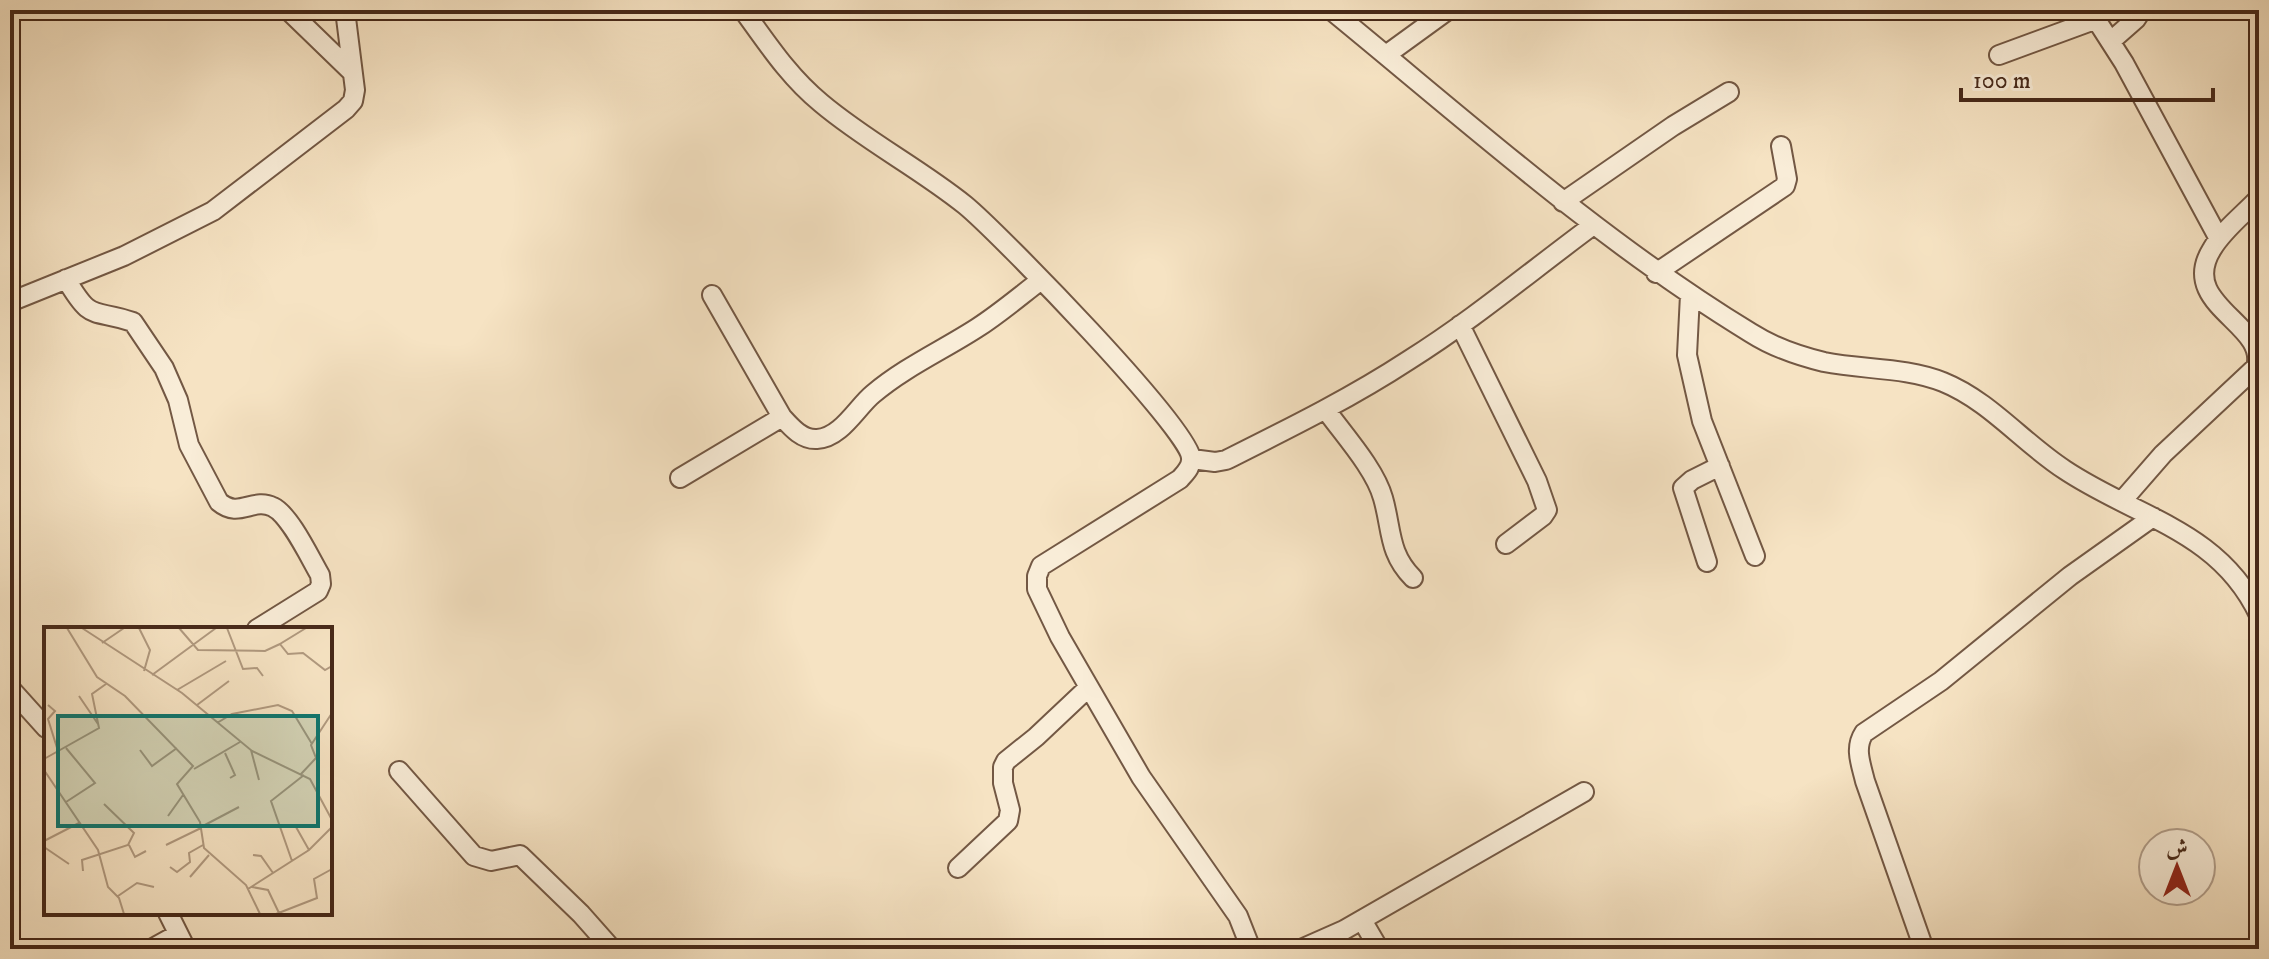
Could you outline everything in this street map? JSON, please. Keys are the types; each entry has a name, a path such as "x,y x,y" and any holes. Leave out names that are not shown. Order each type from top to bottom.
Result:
{"street":[{"path":"288,10 351,71"},
{"path":"10,302 124,256 184,227 239,193 346,109 353,101 355,90 345,10"},
{"path":"743,10 787,70 806,90 842,119 935,181 968,207 1041,280 1154,401 1182,436 1192,459 1189,469 1180,479 1041,566 1037,589 1088,688 1141,777 1238,916 1251,949"},
{"path":"1331,10 1592,226 1656,273 1756,336 1794,353 1826,362 1914,373 1944,383 1973,398 2063,469 2203,545 2245,591 2259,615"},
{"path":"1386,55 1448,10"},
{"path":"2111,41 2142,10"},
{"path":"1999,55 2093,15 2111,41 2219,239"},
{"path":"1563,202 1673,126 1729,92"},
{"path":"1656,273 1785,186 1787,179 1781,146"},
{"path":"2122,501 2163,454 2252,372 2258,360 2258,353 2243,331 2210,295 2204,279 2210,250 2259,198"},
{"path":"1192,459 1226,460 1326,410 1409,361 1592,226"},
{"path":"66,279 87,310 133,322 147,341 178,400 189,445 219,502 227,509 235,510 263,504 282,513 320,575 318,591 260,627"},
{"path":"712,295 782,417 807,437 818,439 829,436 872,395 910,367 981,326 1041,280"},
{"path":"1690,295 1687,336 1691,376 1702,421 1755,556"},
{"path":"1460,325 1537,481 1547,510 1506,544"},
{"path":"1326,410 1375,480 1383,498 1392,543 1400,562 1413,578"},
{"path":"680,478 782,417"},
{"path":"1707,562 1683,488 1720,466"},
{"path":"1924,949 1865,781 1858,755 1858,741 1864,733 1941,681 2070,576 2153,517"},
{"path":"10,688 44,726"},
{"path":"958,868 1008,821 1010,810 1003,783 1006,761 1088,688"},
{"path":"399,771 474,856 491,861 520,855 612,949"},
{"path":"1301,949 1362,920 1584,792"},
{"path":"151,949 182,941 169,915"},
{"path":"1362,920 1379,949"}]}
